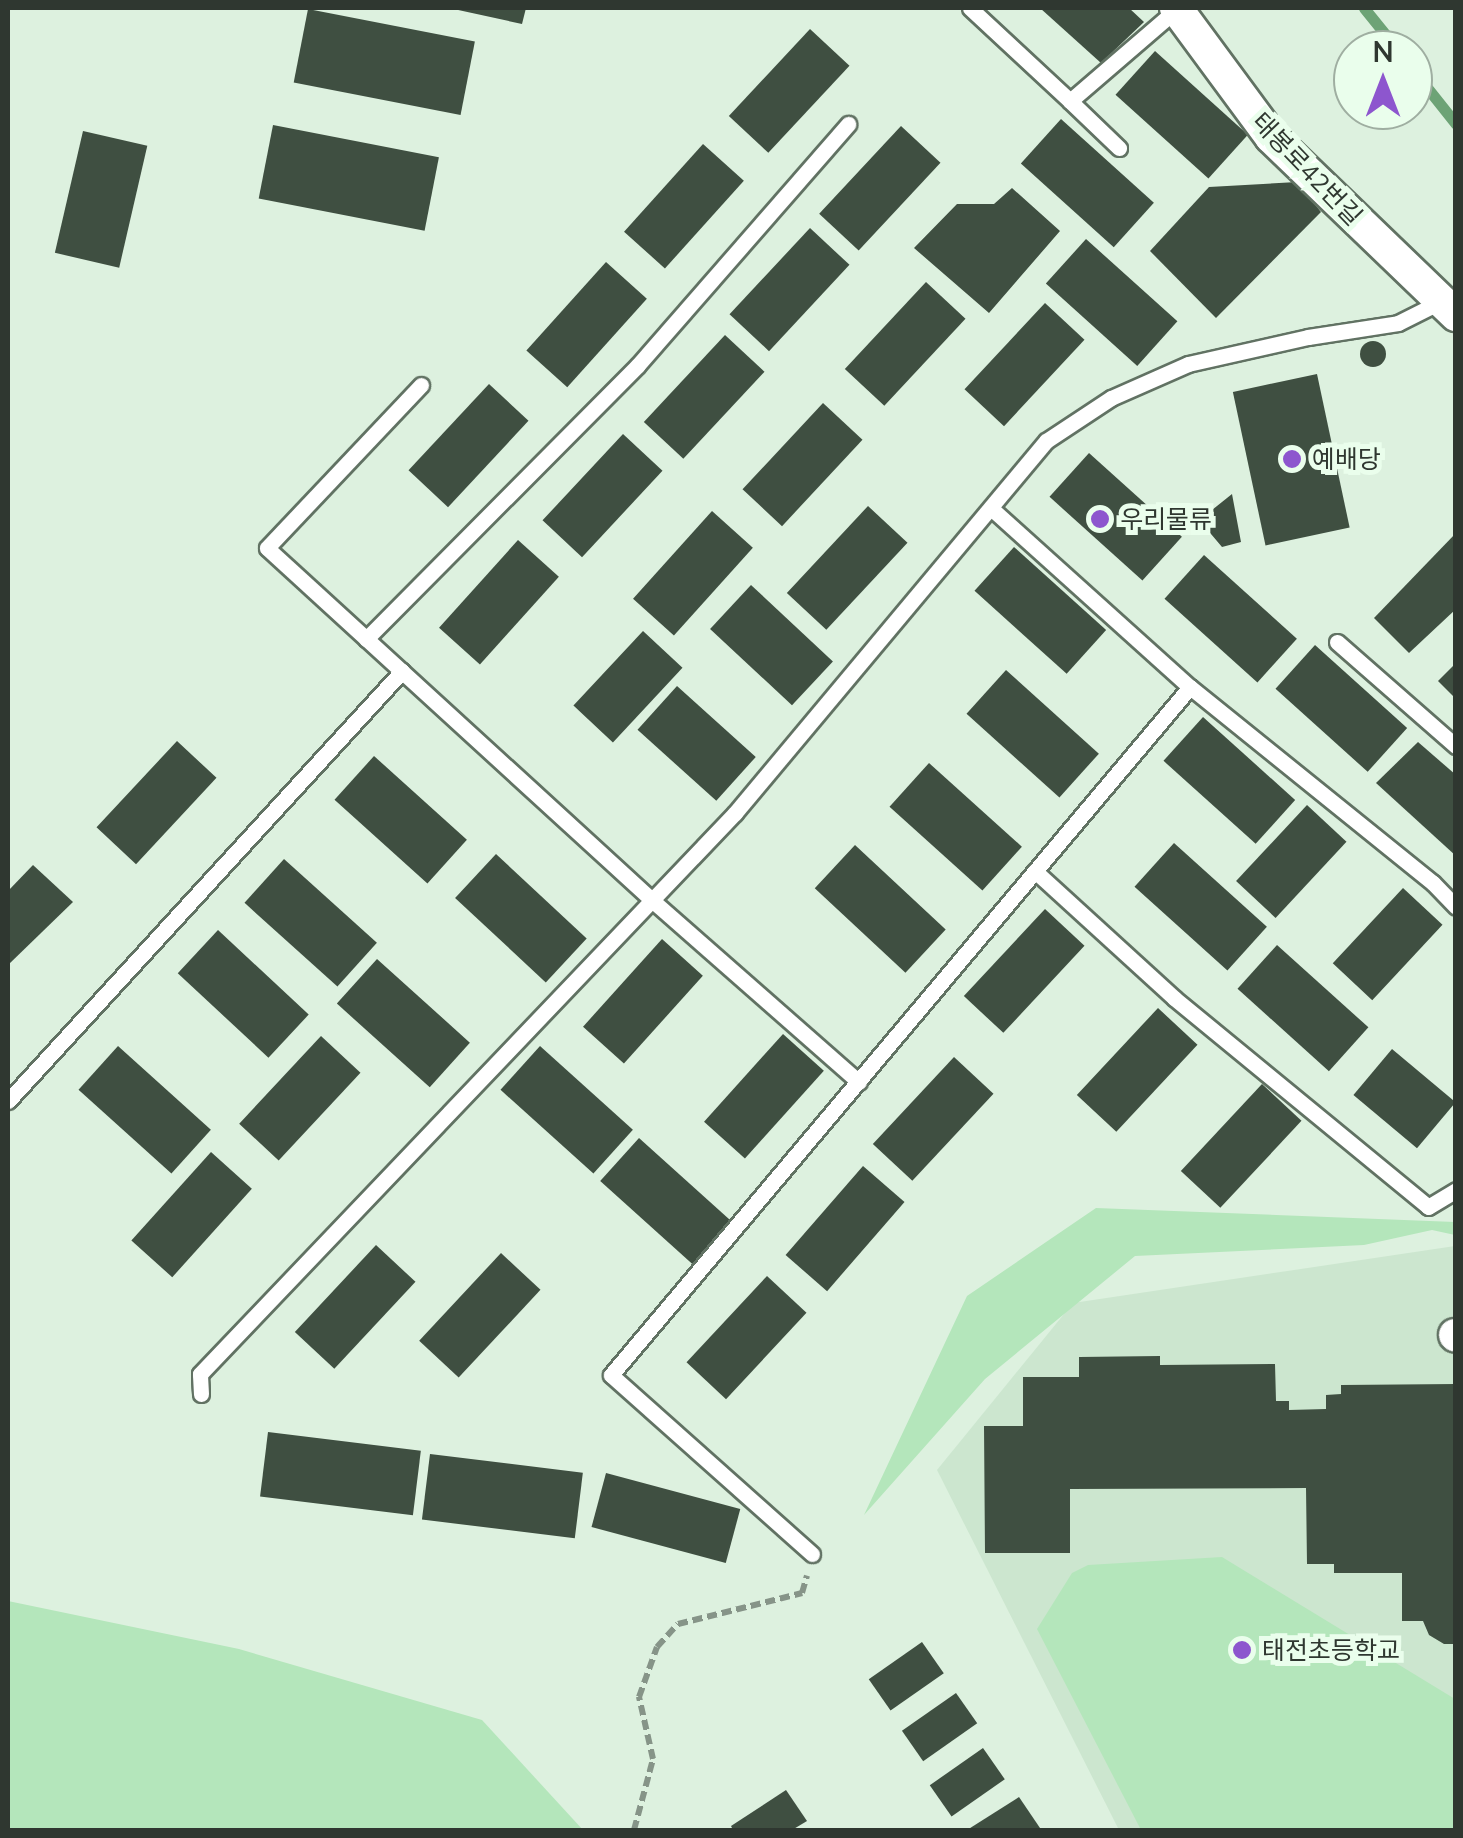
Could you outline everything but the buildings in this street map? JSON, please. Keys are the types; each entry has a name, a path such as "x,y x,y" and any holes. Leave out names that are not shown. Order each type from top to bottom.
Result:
{"street":[{"name":"태봉로42번길","path":"1176,8 1271,137 1449,308"}],"lane":[{"path":"970,8 1119,148"},
{"path":"1070,101 1176,8"},
{"path":"366,638 638,364 848,124"},
{"path":"201,1394 200,1374 735,813 1046,442 1111,398 1188,364 1308,336 1398,323 1449,308"},
{"path":"422,386 268,548 653,901 859,1082"},
{"path":"992,509 1190,687 1433,883 1456,907"},
{"path":"1338,642 1456,746"},
{"path":"8,1101 402,671"},
{"path":"812,1554 611,1374 1190,687"},
{"path":"1035,871 1174,998 1428,1207 1456,1190"}],"path":[{"path":"634,1830 653,1758 638,1697 656,1647 678,1624 802,1593 812,1554"}],"shaded area":[{"name":"태전초등학교","path":"1455,1246 1455,1830 1119,1830 937,1470 1073,1303"}],"green space":[{"path":"1096,1208 1455,1222 1455,1235 1432,1230 1364,1245 1135,1256 985,1379 864,1515 967,1296"},
{"path":"1222,1557 1455,1699 1455,1830 1141,1830 1037,1629 1072,1573 1088,1565"},
{"path":"8,1601 239,1649 482,1720 583,1830 8,1830"}],"waterway":[{"path":"1364,8 1382,30"},
{"path":"1433,95 1456,124"}],"place":[{"name":"예배당","path":"1292,459"},
{"name":"우리물류","path":"1100,519"},
{"name":"태전초등학교","path":"1242,1650"}]}
